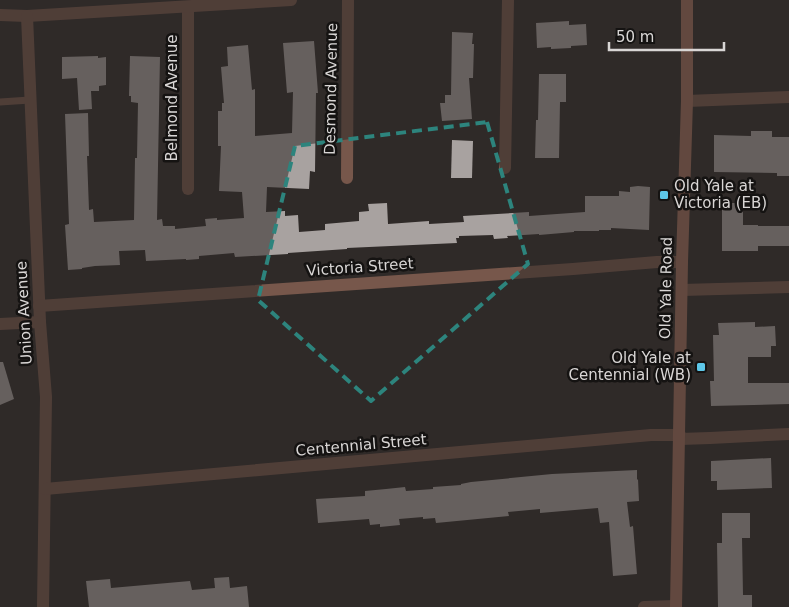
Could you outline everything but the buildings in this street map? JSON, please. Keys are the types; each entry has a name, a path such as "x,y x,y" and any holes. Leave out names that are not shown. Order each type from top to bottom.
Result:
{"street":[{"path":"0,15 27,16 291,0"},
{"name":"Desmond Avenue","path":"347,178 348,0"},
{"path":"505,168 508,0"},
{"name":"Old Yale Road","path":"676,607 687,101 687,0"},
{"name":"Belmond Avenue","path":"188,7 188,189"},
{"name":"Union Avenue","path":"27,16 40,322 46,397 43,607"},
{"path":"687,101 789,97"},
{"name":"Victoria Street","path":"40,306 657,262 682,262"},
{"path":"682,290 789,287"},
{"path":"0,324 40,322"},
{"name":"Centennial Street","path":"45,489 651,436 710,438 789,434"},
{"path":"644,607 676,607"}],"lane":[{"path":"0,102 30,100"}],"highlighted area":[{"path":"487,122 528,264 371,401 258,300 295,146"}],"place":[{"name":"Old Yale at Victoria (EB)","path":"664,195"},
{"name":"Old Yale at Centennial (WB)","path":"701,367"}]}
